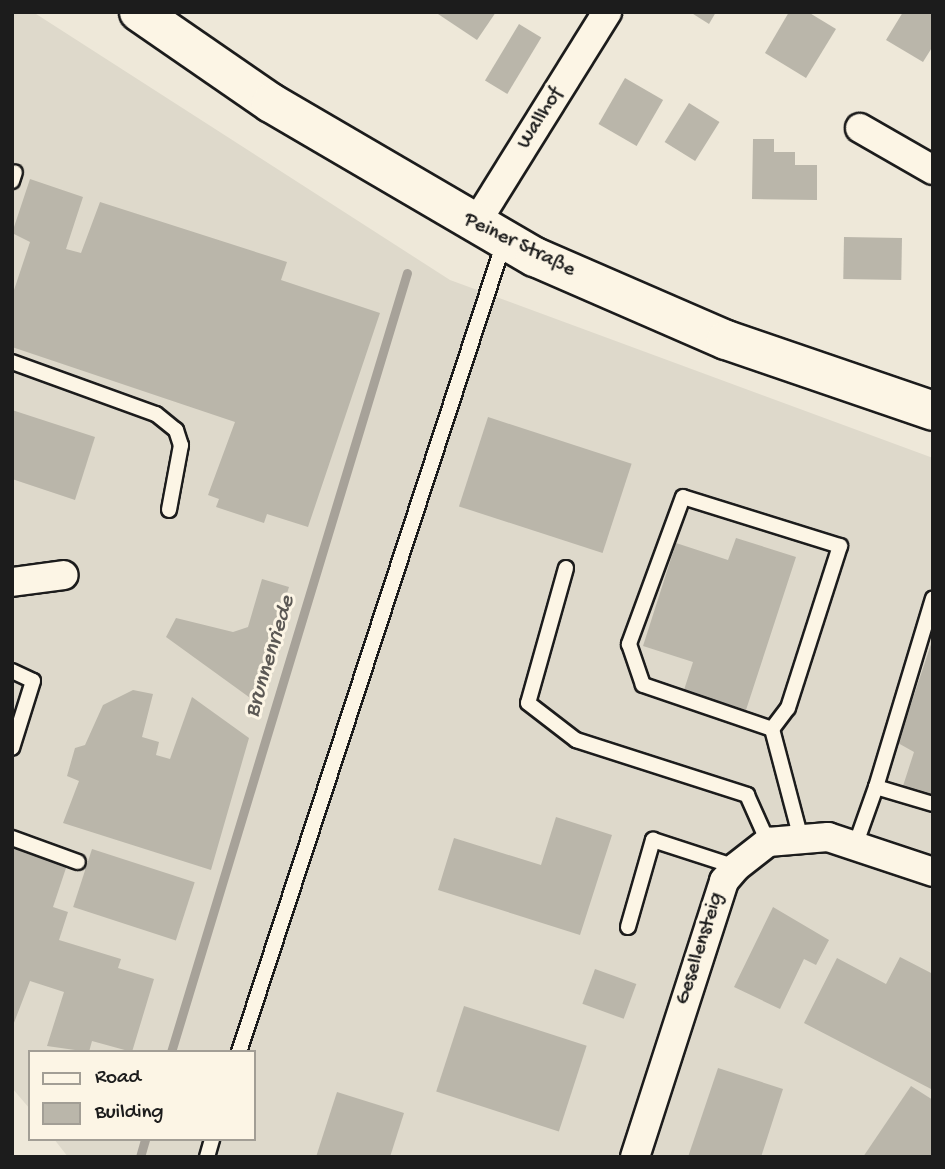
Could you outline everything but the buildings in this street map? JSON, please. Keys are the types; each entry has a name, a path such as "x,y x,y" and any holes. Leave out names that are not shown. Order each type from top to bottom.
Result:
{"main road":[{"name":"Peiner Straße","path":"139,12 271,103 489,234 726,340 933,411"}],"street":[{"name":"Wallhof","path":"489,234 606,13"},
{"path":"860,128 933,170"},
{"path":"12,582 64,575"},
{"path":"768,842 828,837 933,872"},
{"name":"Gesellensteig","path":"635,1157 724,881 736,867 768,842"}],"lane":[{"path":"240,1050 489,234"},
{"path":"12,362 156,414 176,430 181,446 169,510"},
{"path":"683,497 840,546 788,708 772,729 643,685 629,644 683,497"},
{"path":"566,568 528,703 576,740 747,795 768,842"},
{"path":"855,846 876,787 933,598"},
{"path":"12,671 33,681 12,748"},
{"path":"772,729 801,839"},
{"path":"876,787 933,804"},
{"path":"12,838 78,862"},
{"path":"628,927 653,840 736,867"}],"shaded area":[{"path":"12,12 33,12 450,280 933,458 933,1157 68,1157 56,1141 256,1141 256,1050 28,1050 28,1107 12,1088"}],"waterway":[{"name":"Brunnenriede","path":"172,1050 407,273"},
{"name":"Brunnenriede","path":"140,1157 144,1141"}]}
